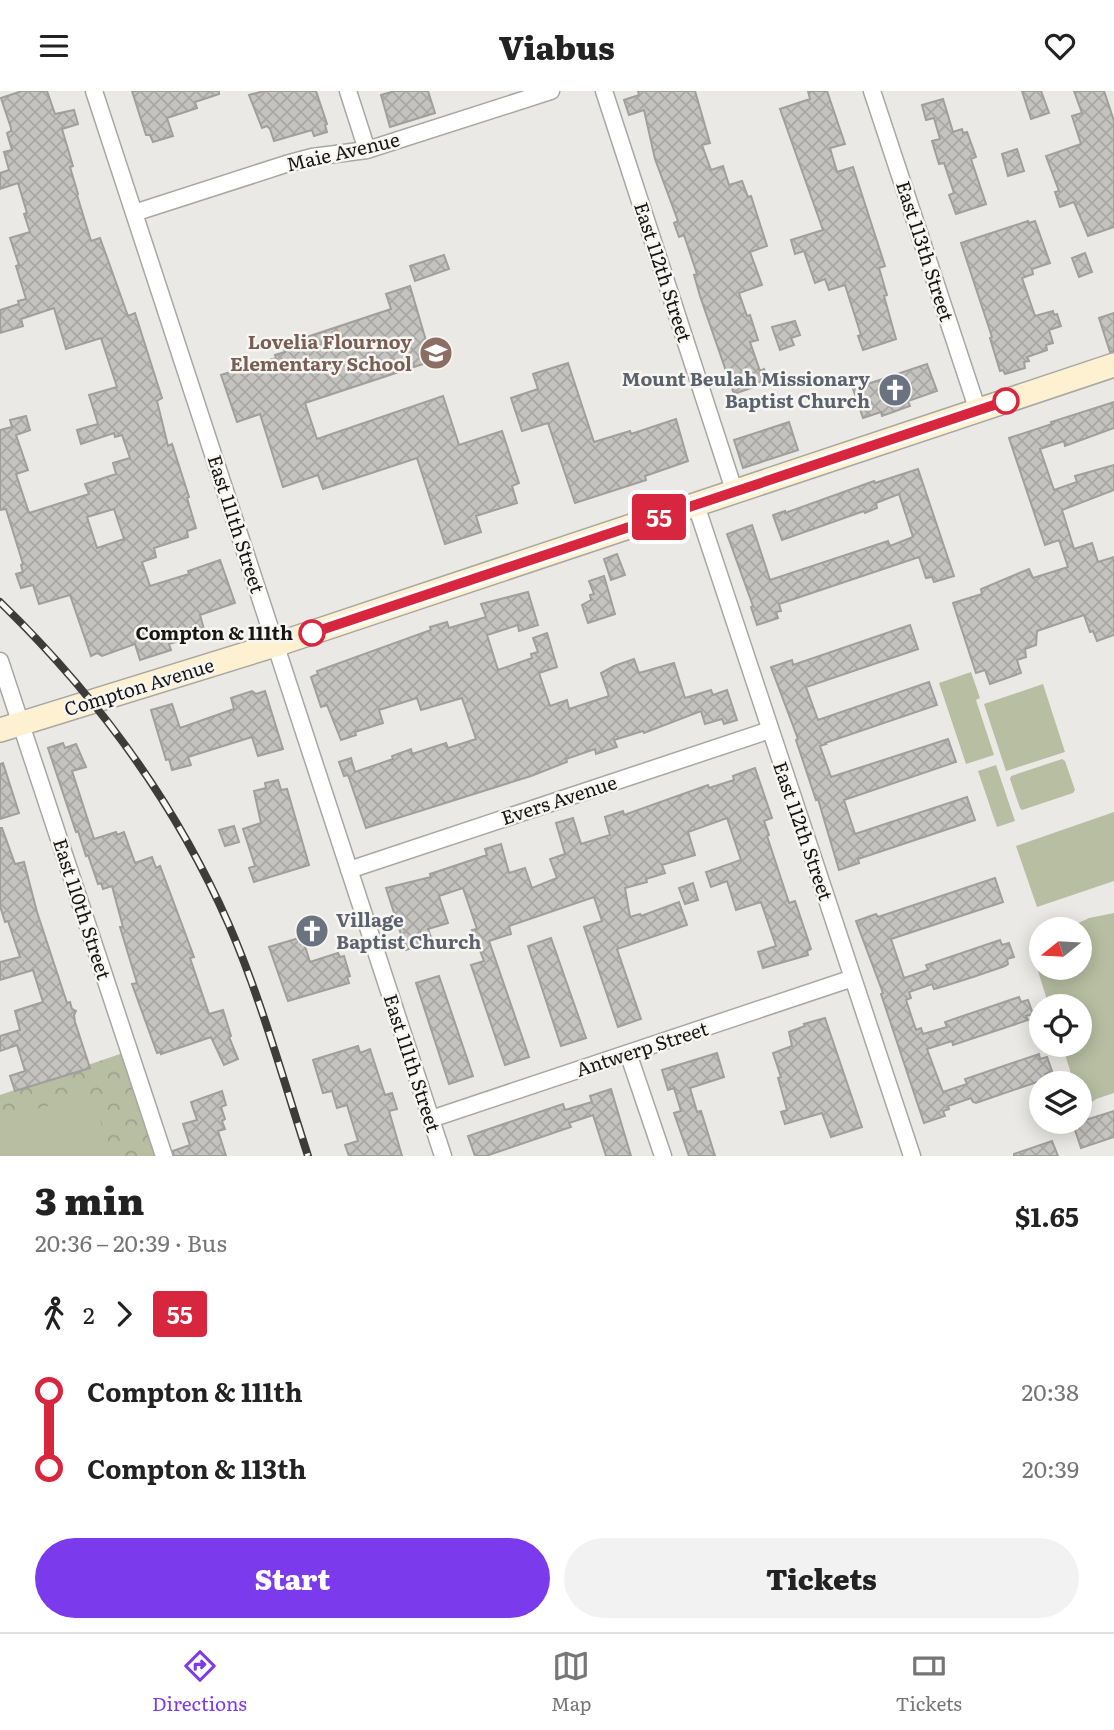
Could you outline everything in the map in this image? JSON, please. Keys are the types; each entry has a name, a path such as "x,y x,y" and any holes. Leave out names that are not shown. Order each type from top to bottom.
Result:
{"main road":[{"name":"Compton Avenue","path":"11,727 275,645 1114,365"}],"street":[{"name":"East 111th Street","path":"94,91 443,1156"},
{"path":"348,91 368,150"},
{"name":"Maie Avenue","path":"134,213 286,164 312,157 368,150 551,91"},
{"name":"East 112th Street","path":"604,91 735,493"},
{"name":"East 113th Street","path":"872,91 978,411"},
{"name":"East 112th Street","path":"696,505 912,1156"},
{"name":"East 110th Street","path":"0,661 11,727 164,1156"},
{"name":"Evers Avenue","path":"349,870 770,730"},
{"name":"Antwerp Street","path":"431,1119 853,978"},
{"path":"628,1053 663,1156"}],"green space":[{"path":"971,672 980,698 976,700 994,755 966,764 939,683"},
{"path":"1043,684 1065,752 1006,771 984,704"},
{"path":"1062,759 1075,790 1073,793 1022,810 1011,776"},
{"path":"996,765 1015,821 997,827 978,771"},
{"path":"1114,812 1114,881 1037,907 1016,846"},
{"path":"1114,913 1114,1093 1092,1102 1092,1071 1070,1071 1066,1057 1092,1057 1092,994 1045,994 1041,980 1092,980 1092,917"},
{"path":"123,1053 157,1156 0,1156 0,1095"},
{"path":"80,1098 95,1105 112,1156 0,1156 0,1118"}],"building":[{"path":"22,91 47,91 55,114 74,110 78,124 62,129 91,241 100,238 128,316 135,313 162,398 157,401 168,446 172,444 196,528 187,531 188,537 154,548 156,557 142,562 150,586 189,574 188,571 220,560 235,603 200,615 205,633 169,644 171,650 140,660 135,644 102,656 97,653 91,656 70,595 39,604 33,585 21,588 16,574 23,572 23,564 6,509 0,510 0,430 12,427 10,420 26,416 30,430 16,435 28,470 16,474 29,513 89,494 85,484 116,474 113,463 130,458 122,435 115,437 114,433 81,444 77,430 98,424 89,395 117,387 101,338 66,349 54,308 21,319 23,326 0,333 0,310 26,299 10,238 30,232 18,183 0,189 0,173 9,170 4,152 12,150 7,133 11,128 1,98","holes":["114,509 124,539 97,548 87,517"]},
{"path":"132,91 219,91 219,94 195,102 197,108 167,118 173,136 153,142 150,135 146,135"},
{"path":"264,91 316,91 327,132 314,136 312,130 274,141 270,129 267,126 262,128 249,95"},
{"path":"395,91 428,91 435,113 390,127 381,95"},
{"path":"638,91 695,91 710,143 702,145 711,170 723,166 729,185 742,181 748,197 751,196 767,246 750,252 762,285 739,293 758,340 750,342 760,371 764,369 768,382 734,394 700,296 694,275 697,274 684,235 679,237 674,223 678,221 655,159 644,110 629,115 624,100 639,95"},
{"path":"808,91 827,91 845,144 830,148 837,172 853,167 885,266 879,268 896,339 863,350 845,285 829,290 825,279 815,283 804,251 795,254 791,240 823,230 780,109 810,99"},
{"path":"1022,91 1041,91 1049,113 1031,119"},
{"path":"1074,91 1104,91 1114,121 1114,227 1088,236 1074,202 1060,207 1055,192 1059,191 1046,156 1081,144 1072,116 1082,113"},
{"path":"943,99 953,132 962,129 963,133 967,132 976,157 971,159 986,204 956,214 949,195 954,193 944,163 939,164 932,141 940,139 934,118 926,120 922,105"},
{"path":"1017,149 1024,171 1008,176 1002,154"},
{"path":"1035,221 1050,263 1032,269 1033,274 1022,278 1035,316 1053,311 1054,315 1057,314 1061,326 1049,330 1053,343 1046,345 1047,350 1027,357 1029,361 1024,362 1025,368 1005,374 1003,370 1000,371 990,338 992,337 961,243"},
{"path":"1085,253 1092,272 1079,277 1072,258"},
{"path":"444,255 449,269 415,281 410,266"},
{"path":"410,286 432,361 305,403 317,439 443,396 459,445 502,431 519,483 512,486 517,503 476,516 481,532 445,544 417,458 323,489 318,475 283,487 260,414 237,422 221,375 276,358 275,355 285,352 283,345 391,309 386,294"},
{"path":"1114,313 1114,351 1110,352 1099,318"},
{"path":"795,321 800,335 791,338 794,345 780,350 772,327"},
{"path":"568,363 594,442 630,431 631,434 676,419 688,461 645,476 646,480 575,503 548,423 522,431 511,398 538,389 533,374"},
{"name":"Mount Beulah Missionary Baptist Church","path":"927,364 937,391 908,401 910,406 882,416 881,412 863,418 853,389"},
{"path":"1114,402 1114,428 1065,446 1064,441 1040,449 1054,490 1077,482 1075,476 1114,465 1114,490 1062,510 1074,549 1092,543 1098,562 1114,557 1114,635 1097,641 1093,631 1090,632 1084,615 1037,631 1036,645 1025,649 1026,657 1017,660 1021,673 990,684 985,670 976,673 953,603 982,594 981,589 1029,569 1033,578 1068,567 1059,540 1045,545 1009,438"},
{"path":"789,422 798,450 743,468 734,440"},
{"path":"918,469 954,576 934,582 932,577 926,578 919,557 779,604 781,611 776,612 778,618 757,625 751,607 753,606 727,534 752,525 770,580 888,541 890,546 913,537 899,494 876,503 877,508 865,513 864,511 782,540 773,515"},
{"path":"617,554 625,575 611,580 604,559"},
{"path":"604,576 615,614 588,623 582,605 591,600 590,595 594,594 589,581"},
{"path":"528,592 538,625 519,631 518,625 487,635 498,670 532,658 531,654 538,652 533,638 547,633 557,667 539,673 550,706 567,700 569,709 609,696 601,673 634,659 639,673 674,663 685,698 711,690 713,695 727,690 737,720 724,724 722,719 705,724 701,711 644,733 643,731 614,740 617,747 596,754 595,749 531,776 366,828 348,775 344,776 339,762 351,758 355,772 393,759 392,756 411,749 412,754 446,743 448,748 476,739 462,698 421,710 417,698 379,710 383,723 355,732 356,735 341,740 327,705 321,707 311,677 318,674 317,671 431,630 430,627 447,622 449,628 486,617 481,604"},
{"path":"910,625 918,649 806,687 818,720 929,682 937,705 820,746 831,777 948,739 956,762 844,800 855,834 967,797 975,820 858,859 859,863 839,870 818,799 816,800 796,740 798,739 771,667 792,660 793,665"},
{"path":"252,691 256,694 265,691 283,749 258,756 252,737 188,757 191,765 172,770 169,759 166,760 151,710 172,704 180,728 234,709 231,698"},
{"path":"63,743 65,748 76,744 86,767 72,771 94,839 124,832 135,863 152,857 156,868 160,866 194,957 190,958 209,1014 223,1010 231,1036 229,1037 238,1059 224,1065 211,1037 157,1053 132,984 137,983 120,927 123,927 112,886 103,889 101,883 98,884 78,831 76,832 48,748"},
{"path":"3,763 19,813 0,819 0,764"},
{"path":"755,768 772,818 764,821 769,835 767,836 789,903 795,901 811,949 807,951 808,955 763,968 758,952 776,946 761,902 736,910 727,881 711,887 706,872 741,860 727,818 688,832 695,855 662,865 665,873 646,879 647,882 625,888 630,917 641,916 679,902 687,925 617,949 641,1019 618,1027 584,927 602,921 594,897 509,926 511,934 489,941 529,1057 505,1065 471,965 484,961 472,930 477,929 463,888 439,896 448,923 428,929 432,940 406,950 386,888 431,877 430,874 487,855 485,849 501,844 509,873 525,868 532,888 557,878 550,859 565,854 556,823 573,818 581,844 610,835 605,817 623,811 624,815 708,785 709,788 734,780 733,776"},
{"path":"278,780 281,790 287,789 309,865 254,882 249,868 255,866 243,829 261,823 254,791 266,788 265,783"},
{"path":"234,826 239,842 225,846 219,830"},
{"path":"0,828 15,864 24,862 37,912 67,1003 70,1002 72,1009 76,1011 75,1022 90,1068 15,1091 10,1076 25,1071 17,1045 0,1051 0,1036 20,1030 15,1011 43,1002 33,970 0,980 0,962 20,957 0,906"},
{"path":"995,878 1003,902 891,939 904,978 928,970 926,965 1000,940 1002,945 1009,943 1014,957 1007,959 1008,964 1005,966 973,977 934,989 932,984 909,992 911,998 906,1000 916,1030 921,1028 923,1034 947,1027 945,1022 1019,997 1021,1002 1028,1000 1028,1020 953,1045 952,1041 927,1049 943,1092 967,1084 965,1079 1030,1057 1047,1057 1052,1071 1029,1071 1029,1085 976,1103 971,1098 948,1106 949,1109 943,1111 945,1116 924,1123 881,994 883,993 856,921 876,914 878,917"},
{"path":"693,883 698,900 685,904 679,888"},
{"path":"299,938 301,944 304,943 310,962 338,953 340,957 344,956 350,976 347,977 349,983 288,1001 269,947"},
{"path":"551,938 586,1038 561,1046 528,946"},
{"path":"439,976 473,1076 449,1084 416,983"},
{"path":"825,1018 862,1127 831,1137 822,1113 785,1124 781,1112 787,1110 773,1053 792,1046 789,1032"},
{"path":"358,1046 360,1053 370,1049 385,1095 392,1093 397,1109 389,1111 402,1156 349,1156 345,1145 358,1141 347,1105 337,1108 332,1091 323,1093 313,1060"},
{"path":"717,1053 724,1077 690,1088 697,1112 701,1111 715,1156 689,1156 674,1113 681,1111 674,1088 668,1090 662,1070"},
{"path":"611,1089 631,1156 606,1156 593,1115 569,1123 571,1127 486,1156 475,1156 468,1136 563,1104 565,1110 592,1102 590,1096"},
{"path":"222,1091 226,1105 221,1107 225,1129 218,1131 226,1156 174,1156 173,1151 190,1145 183,1124 197,1120 191,1102"},
{"path":"1114,1111 1114,1137 1081,1148 1076,1134 1092,1134 1092,1118"},
{"path":"1052,1141 1058,1156 1014,1156 1014,1154"}],"railway":[{"path":"0,602 69,674 100,713 130,752 184,836 208,880 241,953 308,1156"}],"bus line":[{"name":"55","path":"312,633 1006,401"}],"place":[{"name":"Lovelia Flournoy Elementary School","path":"436,353"},
{"name":"Mount Beulah Missionary Baptist Church","path":"895,390"},
{"name":"Compton & 111th","path":"312,633"},
{"name":"Village Baptist Church","path":"312,931"}]}
